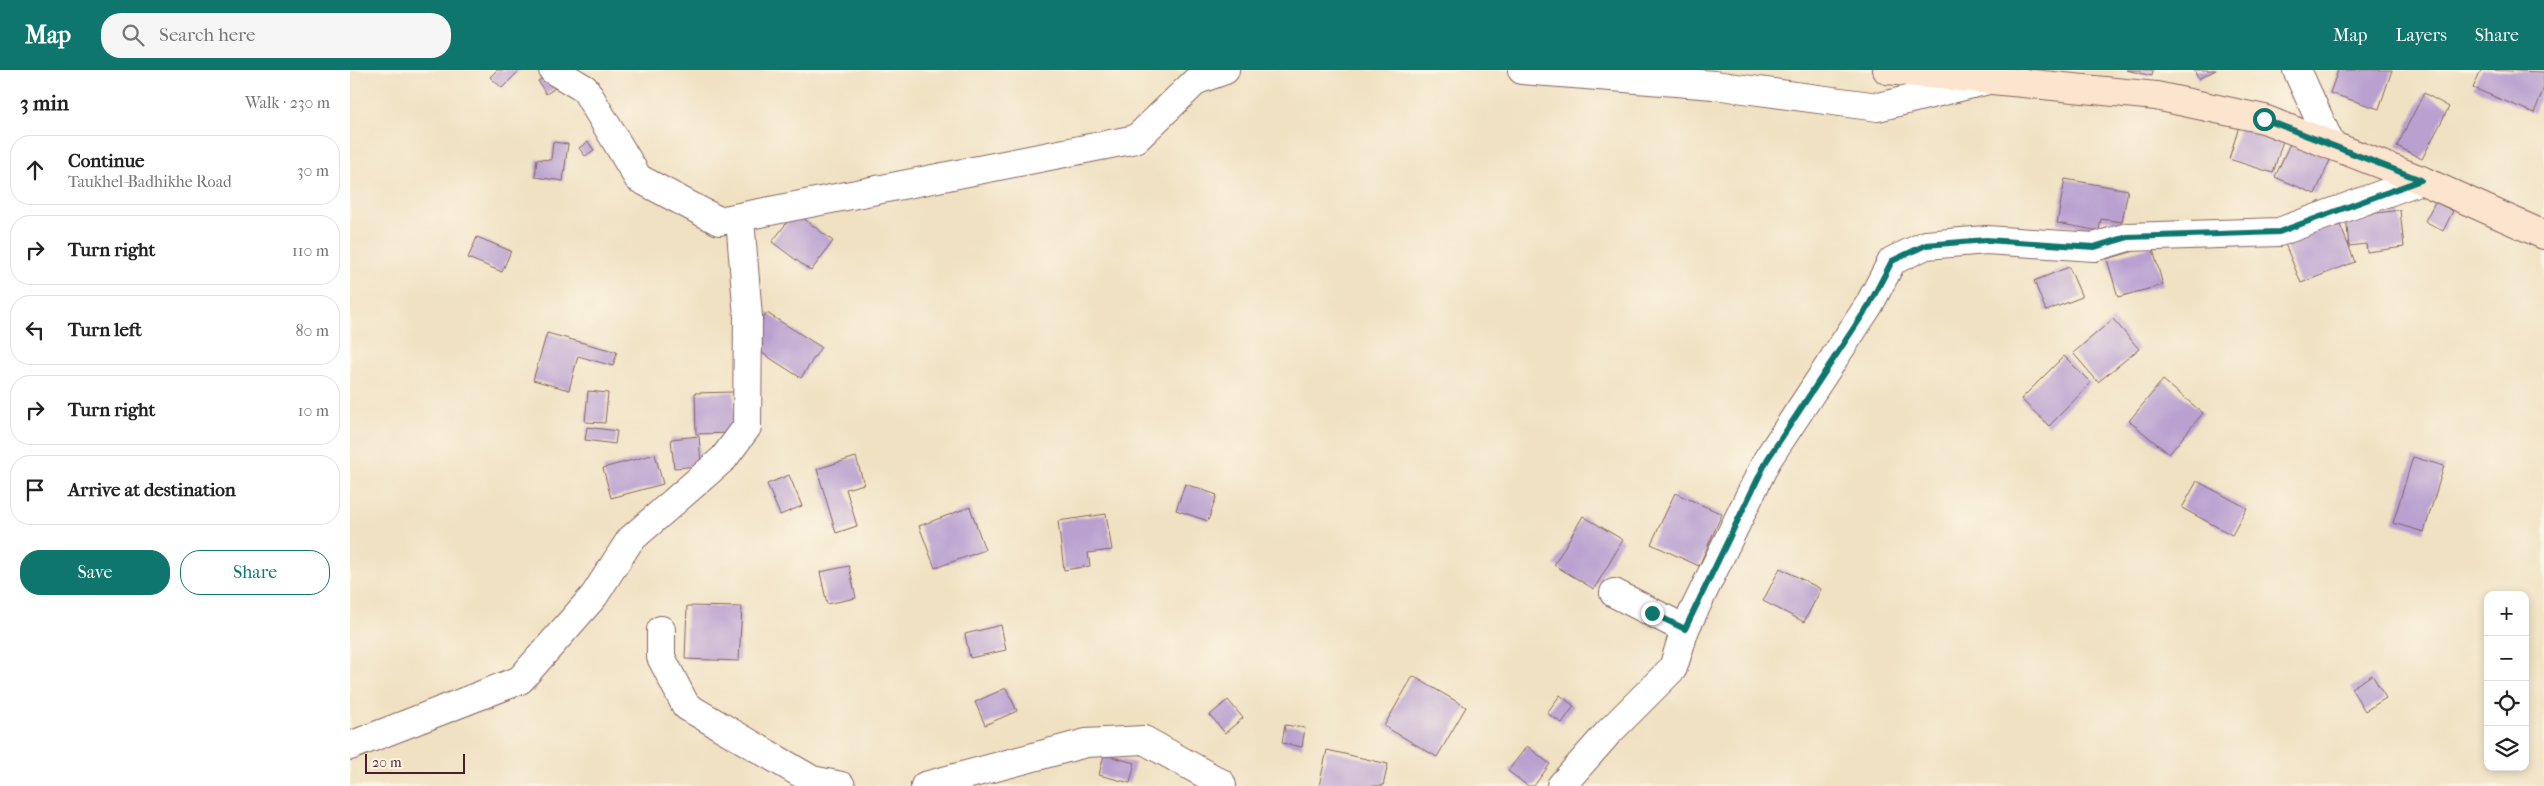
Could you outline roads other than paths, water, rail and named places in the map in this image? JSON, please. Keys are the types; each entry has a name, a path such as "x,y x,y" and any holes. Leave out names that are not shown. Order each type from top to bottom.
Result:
{"street":[{"path":"553,70 586,89 638,178 719,221 740,219 1136,139 1197,80 1225,70"},
{"path":"1522,70 1714,85 1878,107 1992,80"},
{"path":"1887,70 2156,96 2264,119 2421,180 2544,235"},
{"path":"2297,70 2331,145"},
{"path":"1561,786 1608,733 1673,668 1685,629 1767,460 1869,305 1892,261 1926,245 1978,241 2094,247 2128,237 2279,232 2421,180"},
{"path":"350,746 520,680 594,596 630,540 724,458 747,427 748,317 740,219"},
{"path":"1614,593 1685,629"},
{"path":"661,630 661,657 686,706 812,780 841,786"},
{"path":"925,786 1086,743 1144,740 1221,783 1222,786"}]}
